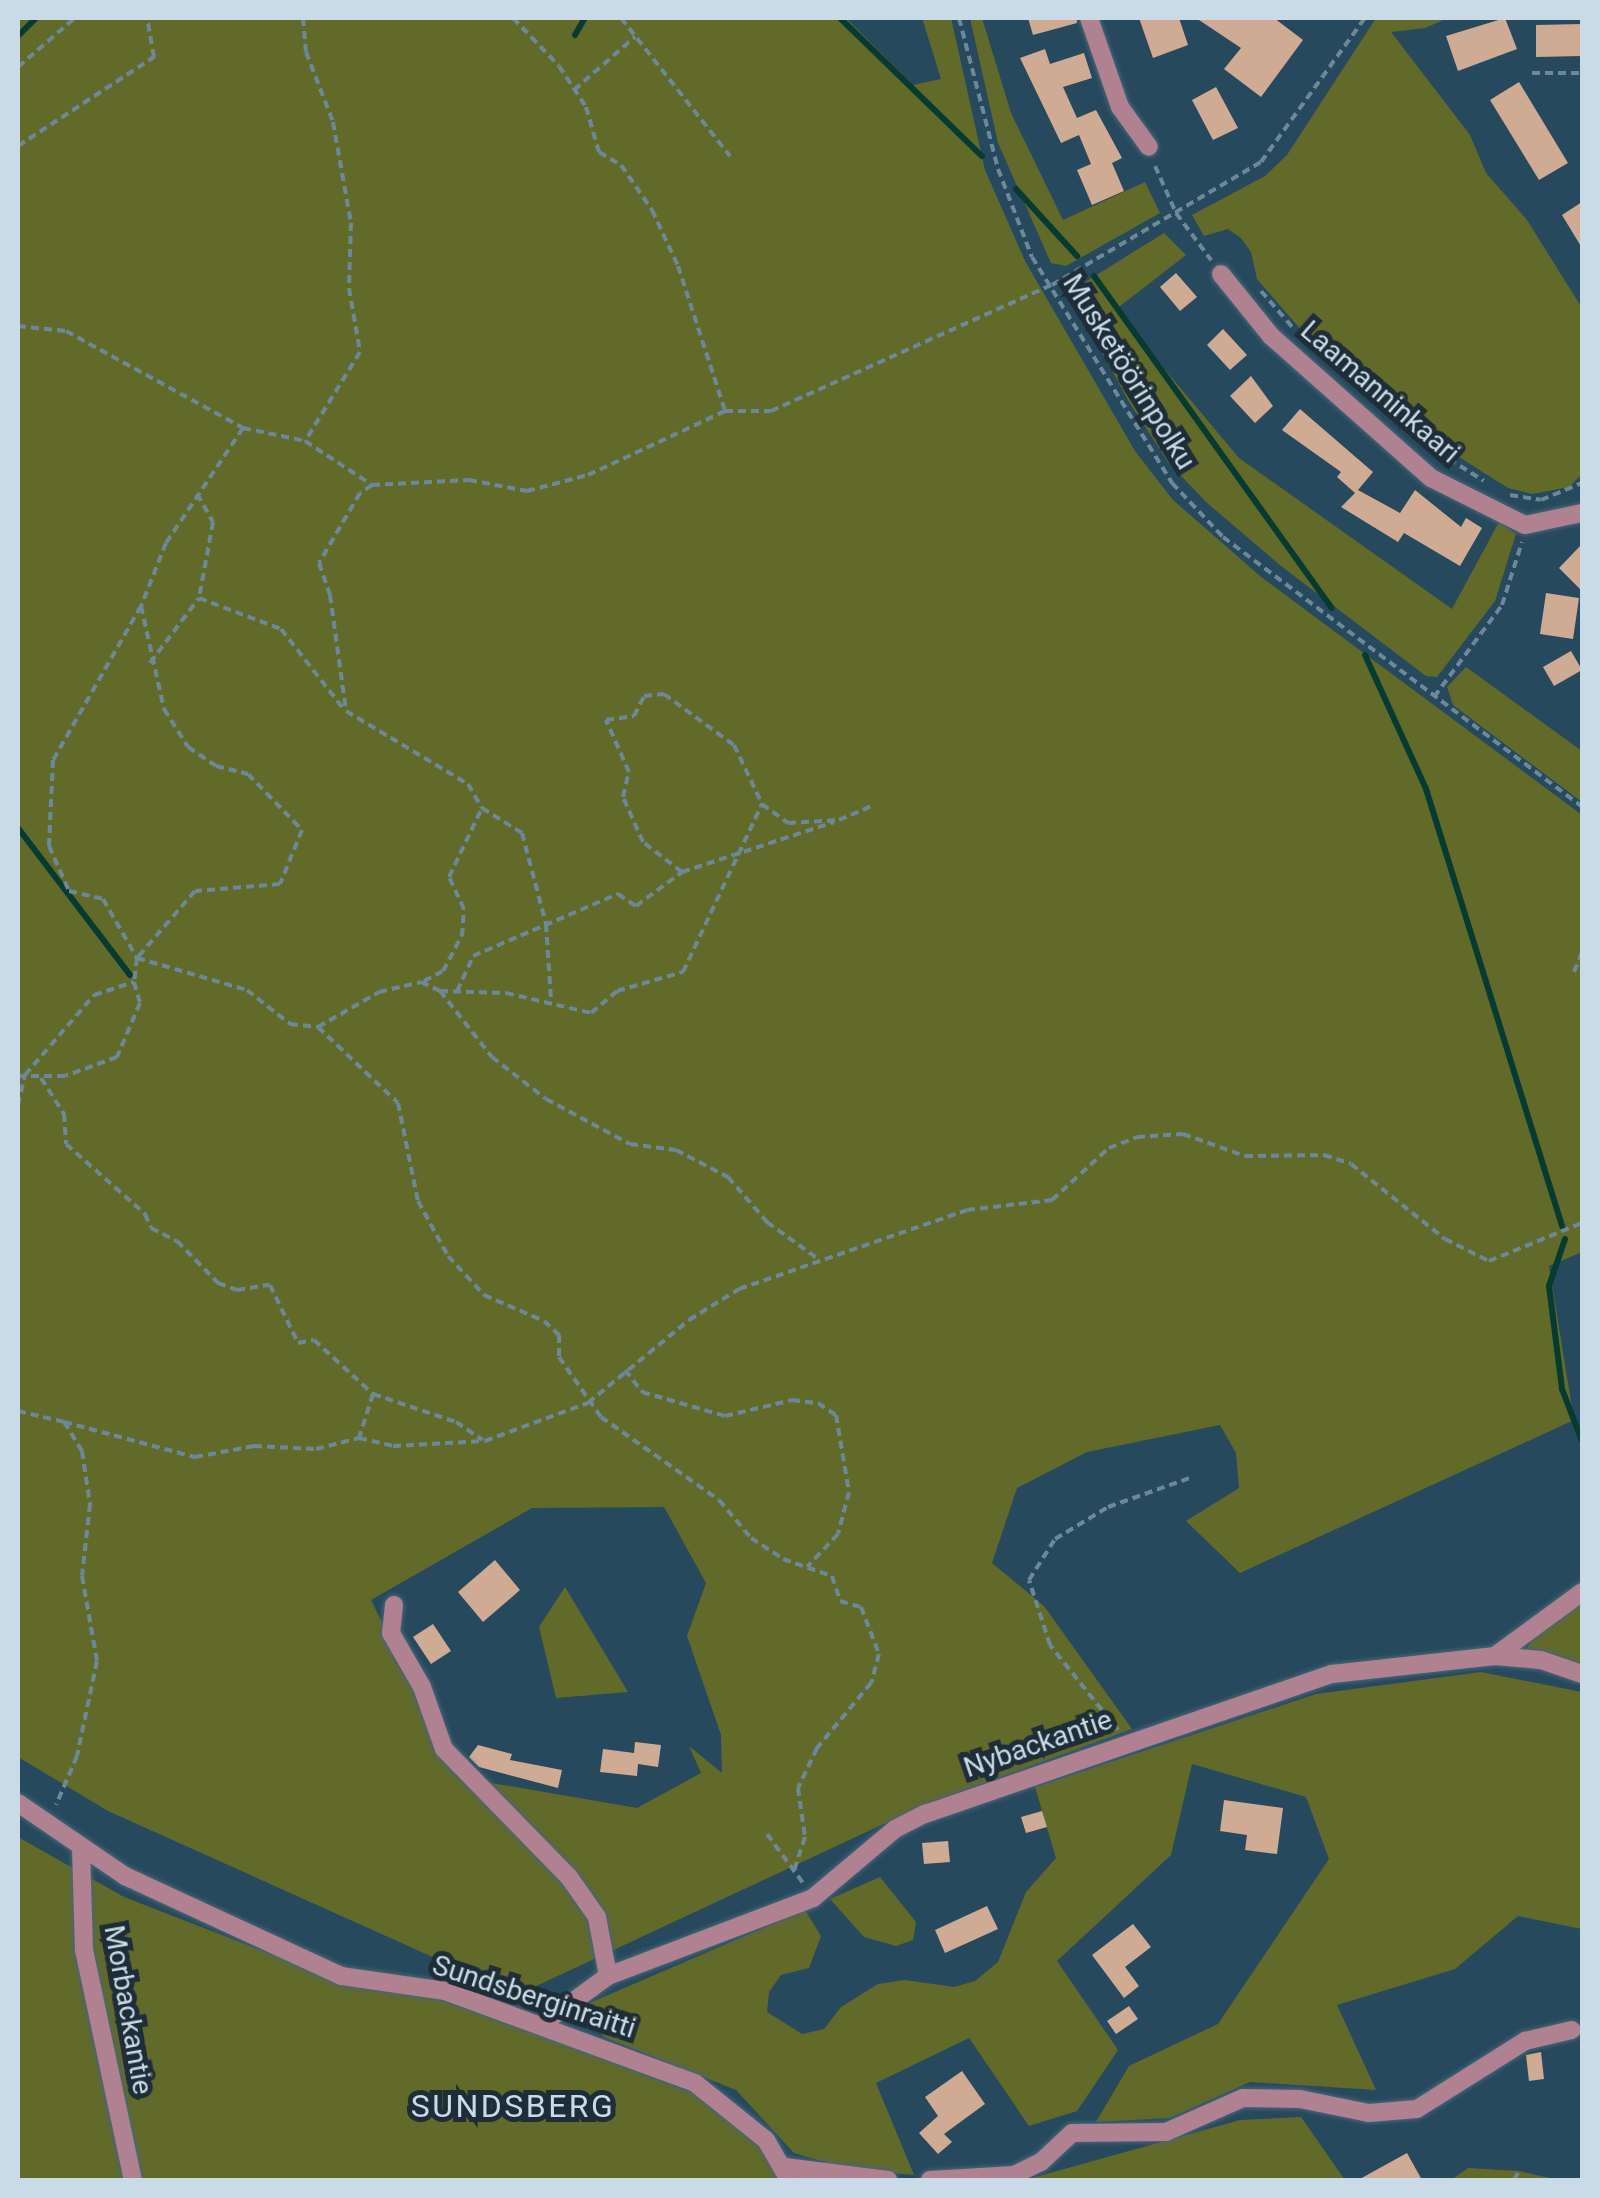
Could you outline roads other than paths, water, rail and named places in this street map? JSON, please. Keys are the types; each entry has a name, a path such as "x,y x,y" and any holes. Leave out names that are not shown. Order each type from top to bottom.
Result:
{"street":[{"path":"1089,18 1120,106 1148,147"},
{"name":"Laamanninkaari","path":"1221,274 1271,336 1431,478 1525,524 1582,513"},
{"path":"1495,1656 1582,1592"},
{"path":"394,1605 391,1633 422,1687 444,1750 569,1877 597,1917 608,1976"},
{"name":"Nybackantie","path":"542,2024 608,1976 813,1898 894,1829 1128,1742 1332,1674 1495,1656 1541,1660 1582,1674"},
{"name":"Sundsberginraitti","path":"18,1803 81,1849 341,1976 444,1990 695,2083 739,2114 787,2174"},
{"name":"Morbackantie","path":"81,1849 84,1950 133,2180"},
{"path":"930,2180 1014,2175 1041,2162 1072,2133 1166,2132 1244,2098 1300,2100 1369,2114 1417,2109 1524,2041 1572,2030"},
{"path":"787,2174 888,2180"}],"waterway":[{"path":"18,36 36,18"},
{"path":"575,35 585,18"},
{"path":"840,18 982,156"},
{"path":"1016,189 1077,256"},
{"path":"1094,276 1332,608"},
{"path":"1365,655 1426,789 1562,1226"},
{"path":"18,828 130,975"},
{"path":"1565,1239 1549,1286 1562,1389 1582,1441"}],"district":[{"name":"SUNDSBERG","path":"513,2106"}]}
